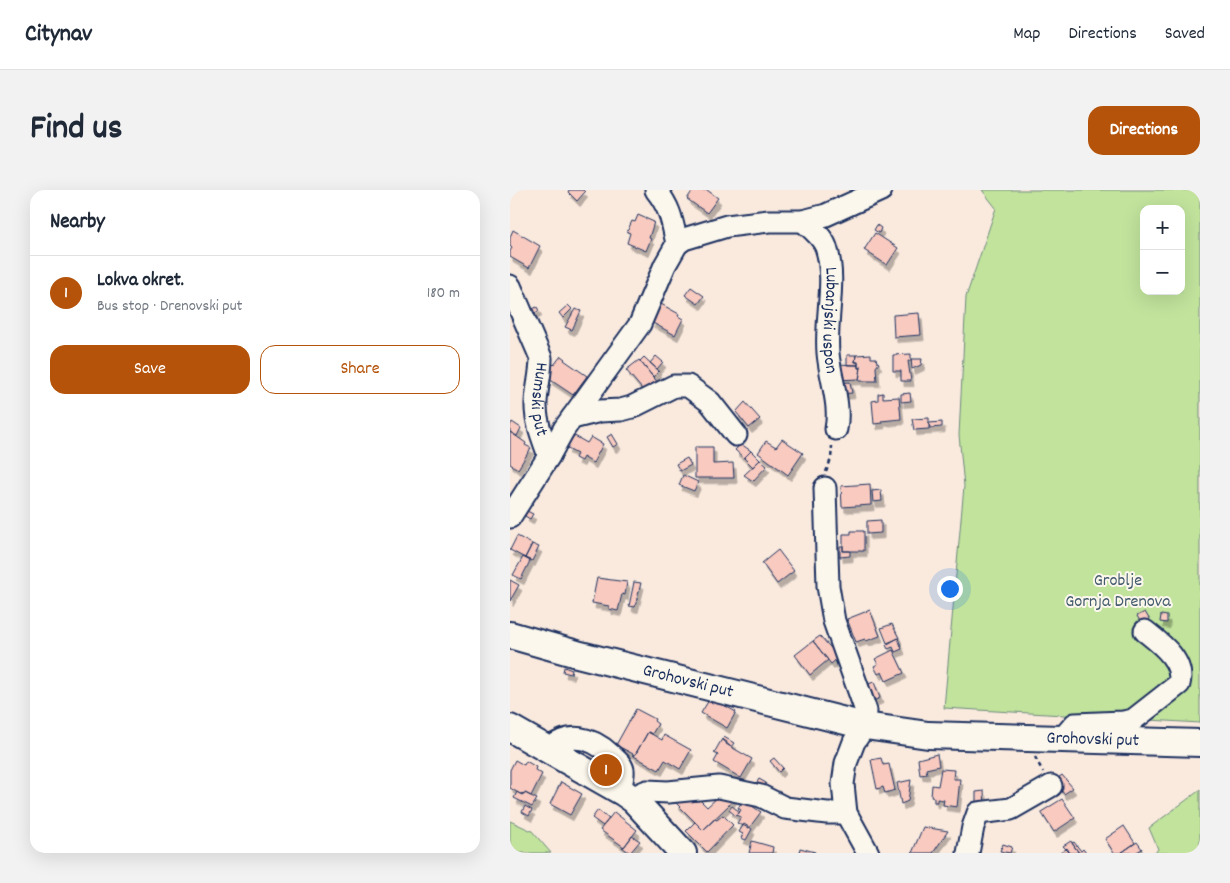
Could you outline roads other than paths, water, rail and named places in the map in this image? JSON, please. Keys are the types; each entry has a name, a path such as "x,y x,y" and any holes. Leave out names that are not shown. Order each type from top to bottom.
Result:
{"main road":[{"name":"Grohovski put","path":"510,636 865,726 928,736 1200,743"},
{"path":"510,728 627,795 683,853"}],"street":[{"path":"656,190 666,204 672,220 677,244"},
{"path":"510,518 549,456 564,428 640,324 665,265 677,244 684,239 726,226 769,221 803,221 826,215 881,190"},
{"name":"Lubanjski uspon","path":"803,221 814,230 826,245 830,273 828,352 838,418 836,429"},
{"name":"Humski put","path":"510,286 541,358 536,404 539,429 549,456"},
{"path":"572,418 600,411 621,410 632,407 674,386 688,386 710,402 736,435"},
{"path":"825,488 828,586 834,621 866,711 865,726 854,742 846,764 842,784 846,813 868,853"},
{"path":"1061,740 1074,724 1133,720 1179,684 1181,676 1166,648 1145,631"},
{"path":"968,853 978,812 1011,809 1051,786"},
{"path":"627,795 648,791 668,792 719,787 762,796 785,808 827,813 846,813"}],"place":[{"name":"Lokva okret.","path":"606,770"}],"park label":[{"name":"Groblje Gornja Drenova","path":"1118,591"}]}
